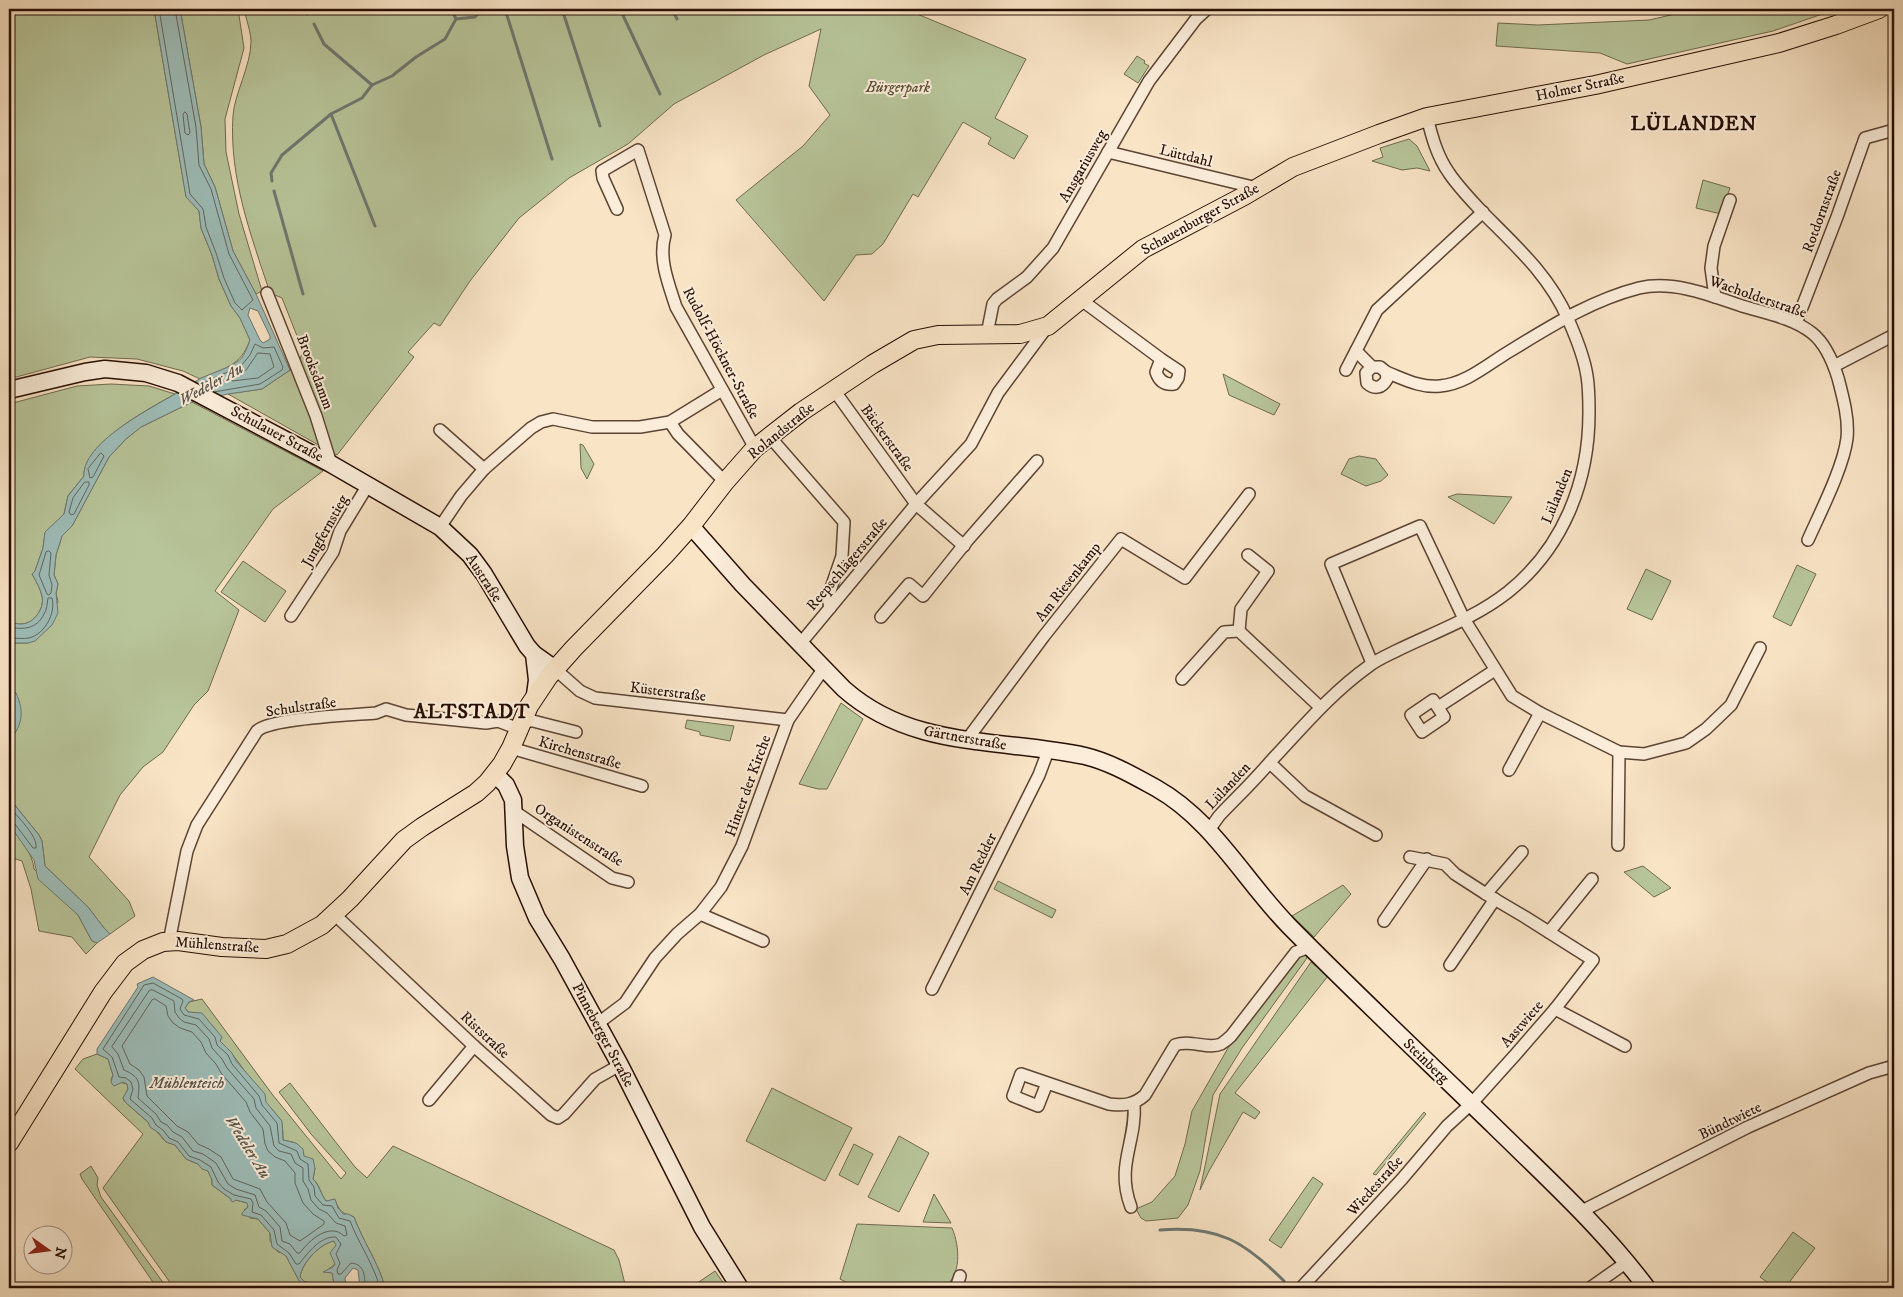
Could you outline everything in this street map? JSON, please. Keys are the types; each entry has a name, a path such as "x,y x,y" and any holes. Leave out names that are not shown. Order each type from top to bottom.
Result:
{"main road":[{"name":"Holmer Straße","path":"1284,173 1293,167 1427,117 1595,85 1769,45 1836,25 1879,9"},
{"name":"Schauenburger Straße","path":"1020,334 1048,326 1143,249 1284,173"},
{"name":"Rolandstraße","path":"520,725 536,695 555,669 691,526 725,482 755,448 834,390 914,340 938,335 1020,334"},
{"name":"Mühlenstraße","path":"9,1143 103,992 125,963 155,944 170,942 266,949 287,944 322,925 404,840 476,793 496,774 511,748 520,725"}],"street":[{"name":"Ansgariusweg","path":"986,334 993,304 1027,277 1053,248 1149,82 1196,20 1207,9"},
{"name":"Lülanden","path":"1209,830 1219,816 1320,707 1344,685 1372,664 1464,620 1507,592 1534,567 1567,518 1583,475 1589,434 1588,384 1581,350 1567,317 1548,283 1523,253 1467,196 1445,167 1432,139 1427,117"},
{"name":"Rotdornstraße","path":"1796,323 1837,218 1865,138 1894,130"},
{"name":"Rudolf-Höckner-Straße","path":"618,209 603,178 602,171 638,150 665,235 662,247 668,282 676,307 755,448"},
{"name":"Lüttdahl","path":"1108,152 1257,188"},
{"path":"1715,297 1711,268 1714,246 1730,200"},
{"path":"1346,370 1377,310 1483,212"},
{"name":"Wacholderstraße","path":"1386,372 1419,386 1449,385 1462,381 1567,317 1599,302 1639,288 1656,285 1674,286 1715,297 1796,323 1813,333 1825,347 1834,366 1844,405 1847,437 1838,469 1808,540"},
{"name":"Brooksdamm","path":"267,293 316,416 330,464"},
{"path":"1080,300 1161,359"},
{"name":"Reepschlägerstraße","path":"800,644 916,504 971,444 998,393 1048,326"},
{"path":"1834,366 1894,334"},
{"path":"1356,351 1372,367"},
{"path":"1380,366 1386,372 1387,379 1378,388 1372,387 1367,383 1366,373 1372,367 1380,366"},
{"name":"Schulauer Straße","path":"9,390 84,372 105,369 146,373 178,383 218,402 368,485"},
{"path":"440,527 461,496 484,469 531,428 542,422 553,419 572,424 610,428 640,427 670,422 722,390"},
{"name":"Bäckerstraße","path":"834,390 916,504"},
{"path":"670,422 678,434 725,482"},
{"path":"440,430 484,469"},
{"path":"770,437 844,522 842,556 828,597 830,608"},
{"path":"882,617 908,584 923,596 1037,461"},
{"name":"Austraße","path":"368,485 440,527 468,552 484,574 520,636 534,654 555,669"},
{"name":"Jungfernstieg","path":"291,616 333,552 340,531 368,485"},
{"name":"Am Riesenkamp","path":"966,741 1044,636 1121,539 1185,578 1249,494"},
{"path":"916,504 964,546"},
{"name":"Gärtnerstraße","path":"691,526 822,670 861,704 885,717 922,731 966,741 1087,757 1110,765 1157,789 1180,804 1209,830"},
{"path":"1372,664 1331,564 1420,526 1464,620 1512,696 1540,713 1618,752 1644,754 1686,743 1706,729 1731,705 1760,648"},
{"path":"1239,631 1241,610 1268,571 1248,555"},
{"path":"1182,679 1224,632 1239,631 1320,707"},
{"path":"534,654 537,680 536,695"},
{"name":"Küsterstraße","path":"555,669 580,691 595,698 787,723"},
{"name":"Hinter der Kirche","path":"597,1024 626,1003 655,958 676,934 700,914 721,888 742,846 787,723 822,670"},
{"path":"1438,707 1494,670"},
{"name":"Schulstraße","path":"170,942 186,851 193,834 215,795 262,726 278,722 376,712 386,709 406,715 486,723 498,721 520,725 533,721 576,732"},
{"path":"1509,770 1540,713"},
{"name":"Kirchenstraße","path":"511,748 642,786"},
{"name":"Am Redder","path":"932,989 1039,775 1048,751"},
{"path":"1618,752 1618,845"},
{"name":"Lülanden","path":"1270,763 1305,796 1376,835"},
{"name":"Pinneberger Straße","path":"496,774 509,790 514,811 515,846 520,878 537,918 620,1065 702,1227 740,1288"},
{"name":"Organistenstraße","path":"514,811 612,878 628,882"},
{"name":"Steinberg","path":"1209,830 1281,917 1582,1212 1627,1262 1647,1288"},
{"path":"1450,965 1490,897 1522,852"},
{"path":"1410,857 1445,864 1455,874 1490,897 1549,932 1592,879"},
{"path":"1384,922 1427,859"},
{"name":"Riststraße","path":"334,914 474,1046 551,1115 558,1118 594,1079 620,1065"},
{"path":"700,914 763,941"},
{"name":"Aastwiete","path":"1471,1104 1555,1009 1592,960 1549,932"},
{"path":"1047,1083 1108,1104 1122,1106 1138,1101 1145,1095 1175,1045 1186,1042 1212,1046 1221,1044 1231,1036 1296,952 1310,947"},
{"path":"1555,1009 1625,1046"},
{"path":"429,1100 474,1046"},
{"name":"Bündtwiete","path":"1582,1212 1748,1127 1869,1074 1894,1066"},
{"path":"1131,1207 1125,1191 1125,1164 1135,1118 1134,1103"},
{"name":"Wiedestraße","path":"1301,1288 1402,1179 1447,1126 1471,1104"},
{"path":"1590,1288 1627,1262"},
{"path":"956,1288 960,1276"}],"green space":[{"path":"9,9 154,9 186,196 199,211 201,228 219,279 231,306 240,318 250,340 242,356 225,369 200,379 183,371 137,359 90,357 9,379"},
{"path":"180,9 238,9 244,48 225,119 226,152 239,214 262,291 256,294 233,251 215,187 204,164 201,127"},
{"name":"Bürgerpark","path":"244,9 905,9 1026,59 995,118 1028,136 1014,159 988,144 991,138 963,122 918,197 913,194 883,244 872,254 856,255 824,301 736,200 803,146 830,115 809,86 821,29 764,55 674,104 628,144 569,178 519,218 470,281 440,326 434,323 408,352 414,357 337,455 329,450 318,410 300,359 303,351 282,298 270,293 249,228 238,184 234,162 233,116 251,42"},
{"path":"1697,9 1837,9 1773,31 1627,64 1600,53 1496,46 1498,23 1538,25 1649,20"},
{"path":"1137,56 1149,66 1138,83 1124,74"},
{"path":"1409,139 1417,146 1430,171 1417,168 1402,170 1372,161 1383,157 1380,148"},
{"path":"1703,180 1730,188 1721,214 1696,208"},
{"path":"290,370 295,371 322,447 228,394 262,389"},
{"path":"1223,374 1280,404 1274,415 1229,395"},
{"path":"111,384 149,386 175,394 119,428 94,452 86,464 84,476 68,496 64,514 45,533 43,548 35,571 32,574 42,596 42,605 38,614 26,623 9,622 9,404 77,386"},
{"path":"192,402 323,471 273,509 215,591 239,610 208,691 194,705 163,752 143,767 120,795 89,857 129,901 135,916 110,934 88,907 45,866 42,841 39,835 9,798 9,742 13,737 16,693 9,689 9,643 28,643 58,602 56,593 58,584 54,575 56,555 62,536 72,526 109,457 126,439 141,427"},
{"path":"580,444 583,445 594,464 587,479 581,468"},
{"path":"1359,456 1376,459 1388,475 1381,481 1366,486 1341,474 1349,459"},
{"path":"1457,494 1512,497 1494,524 1448,497"},
{"path":"243,561 286,591 265,622 221,592"},
{"path":"1797,565 1816,574 1791,626 1773,617"},
{"path":"1646,569 1671,581 1652,620 1627,609"},
{"path":"841,703 863,719 827,789 818,789 799,784"},
{"path":"687,720 734,726 730,741 700,735 700,732 685,728"},
{"path":"9,824 28,851 34,869 78,915 92,941 97,943 86,954 72,937 39,931 31,889 22,861 9,857"},
{"path":"1643,866 1671,888 1654,897 1624,872"},
{"path":"998,881 1056,910 1052,918 994,889"},
{"path":"1343,885 1351,894 1314,937 1292,916"},
{"path":"1306,954 1307,958 1242,1048 1213,1095 1200,1171 1188,1205 1178,1218 1146,1221 1141,1218 1136,1209 1152,1202 1175,1176 1185,1144 1192,1111 1228,1048 1296,958"},
{"path":"1311,962 1328,976 1235,1093 1260,1112 1255,1119 1243,1112 1200,1190 1220,1094"},
{"path":"202,999 272,1094 341,1179 346,1173 311,1134 279,1092 290,1083 355,1167 367,1178 393,1146 614,1250 619,1260 626,1288 385,1288 379,1270 354,1217 342,1212 335,1200 326,1201 313,1179 315,1168 296,1143 283,1140 280,1119 266,1103 233,1055 220,1041 221,1037 202,1014 188,1012 185,1008 189,1002"},
{"path":"97,1054 108,1059 113,1075 111,1080 127,1084 128,1089 123,1098 125,1102 148,1122 166,1142 175,1145 186,1159 208,1171 212,1185 231,1199 248,1203 248,1207 244,1210 250,1218 258,1219 270,1233 270,1241 278,1252 286,1256 303,1288 174,1288 103,1188 143,1134 75,1069 83,1059"},
{"path":"772,1088 852,1128 825,1181 746,1141"},
{"path":"1424,1112 1426,1114 1376,1175 1373,1174"},
{"path":"899,1136 929,1153 899,1212 868,1197"},
{"path":"854,1144 873,1154 858,1185 839,1175"},
{"path":"91,1166 98,1178 97,1185 101,1197 167,1288 157,1288 82,1179 80,1174"},
{"path":"1313,1177 1323,1184 1281,1248 1269,1240"},
{"path":"934,1194 951,1223 923,1222"},
{"path":"857,1224 952,1228 958,1252 954,1276 943,1288 857,1288 840,1279"},
{"path":"1793,1232 1815,1248 1785,1288 1775,1288 1760,1277"},
{"path":"334,1241 337,1245 335,1264 325,1272 332,1272 334,1284 329,1288 312,1288 313,1283 305,1282 300,1277 301,1272 317,1250"},
{"path":"715,1271 727,1288 690,1288"}],"water":[{"name":"Wedeler Au","path":"154,9 180,9 201,127 204,164 215,187 233,251 256,294 290,370 262,389 192,402 141,427 126,439 109,457 72,526 62,536 56,555 54,575 58,584 56,593 58,613 52,625 35,641 9,643 9,622 26,623 34,618 40,610 42,596 32,574 35,571 43,548 45,532 64,514 68,496 84,476 86,464 94,451 119,428 135,418 201,378 237,362 248,346 250,340 240,318 231,306 219,279 201,228 199,211 186,197","holes":["250,308 258,311 270,336 270,339 263,343 248,315"]},
{"path":"9,689 16,693 19,700 21,719 17,730 9,742"},
{"path":"9,798 39,835 42,841 45,866 88,907 110,934 97,943 92,941 78,915 38,879 34,860 9,824"},
{"name":"Mühlenteich","path":"153,977 194,1000 189,1002 185,1008 188,1012 202,1013 222,1037 220,1041 265,1094 266,1102 282,1121 283,1140 296,1143 303,1149 304,1156 313,1159 315,1168 313,1179 326,1201 335,1199 338,1208 343,1214 354,1217 379,1270 385,1288 360,1288 358,1270 353,1268 345,1278 346,1287 349,1288 329,1288 334,1284 332,1273 323,1272 335,1264 330,1253 336,1245 334,1241 317,1250 304,1266 300,1277 305,1282 313,1283 312,1288 303,1288 286,1256 272,1247 270,1233 258,1219 242,1215 248,1207 247,1203 236,1200 231,1201 231,1199 212,1185 208,1171 186,1159 175,1145 166,1142 159,1133 150,1127 148,1122 125,1102 123,1098 128,1089 127,1084 123,1082 114,1086 112,1084 113,1075 108,1059 97,1054 97,1049 138,987 137,984"}],"waterway":[{"path":"307,9 307,14"},
{"path":"451,9 456,19"},
{"path":"272,181 271,173 282,155 331,114 362,98 372,85 392,76 416,57 445,39 456,19 475,17 483,9"},
{"path":"505,9 552,159"},
{"path":"562,9 600,126"},
{"path":"620,9 660,94"},
{"path":"672,9 677,19"},
{"path":"314,24 324,44 372,85"},
{"path":"331,114 375,226"},
{"path":"274,191 303,294"},
{"path":"1160,1230 1198,1230 1229,1239 1243,1246 1270,1267 1284,1281"}],"district":[{"name":"LÜLANDEN","path":"1694,124"},
{"name":"ALTSTADT","path":"472,712"}]}
